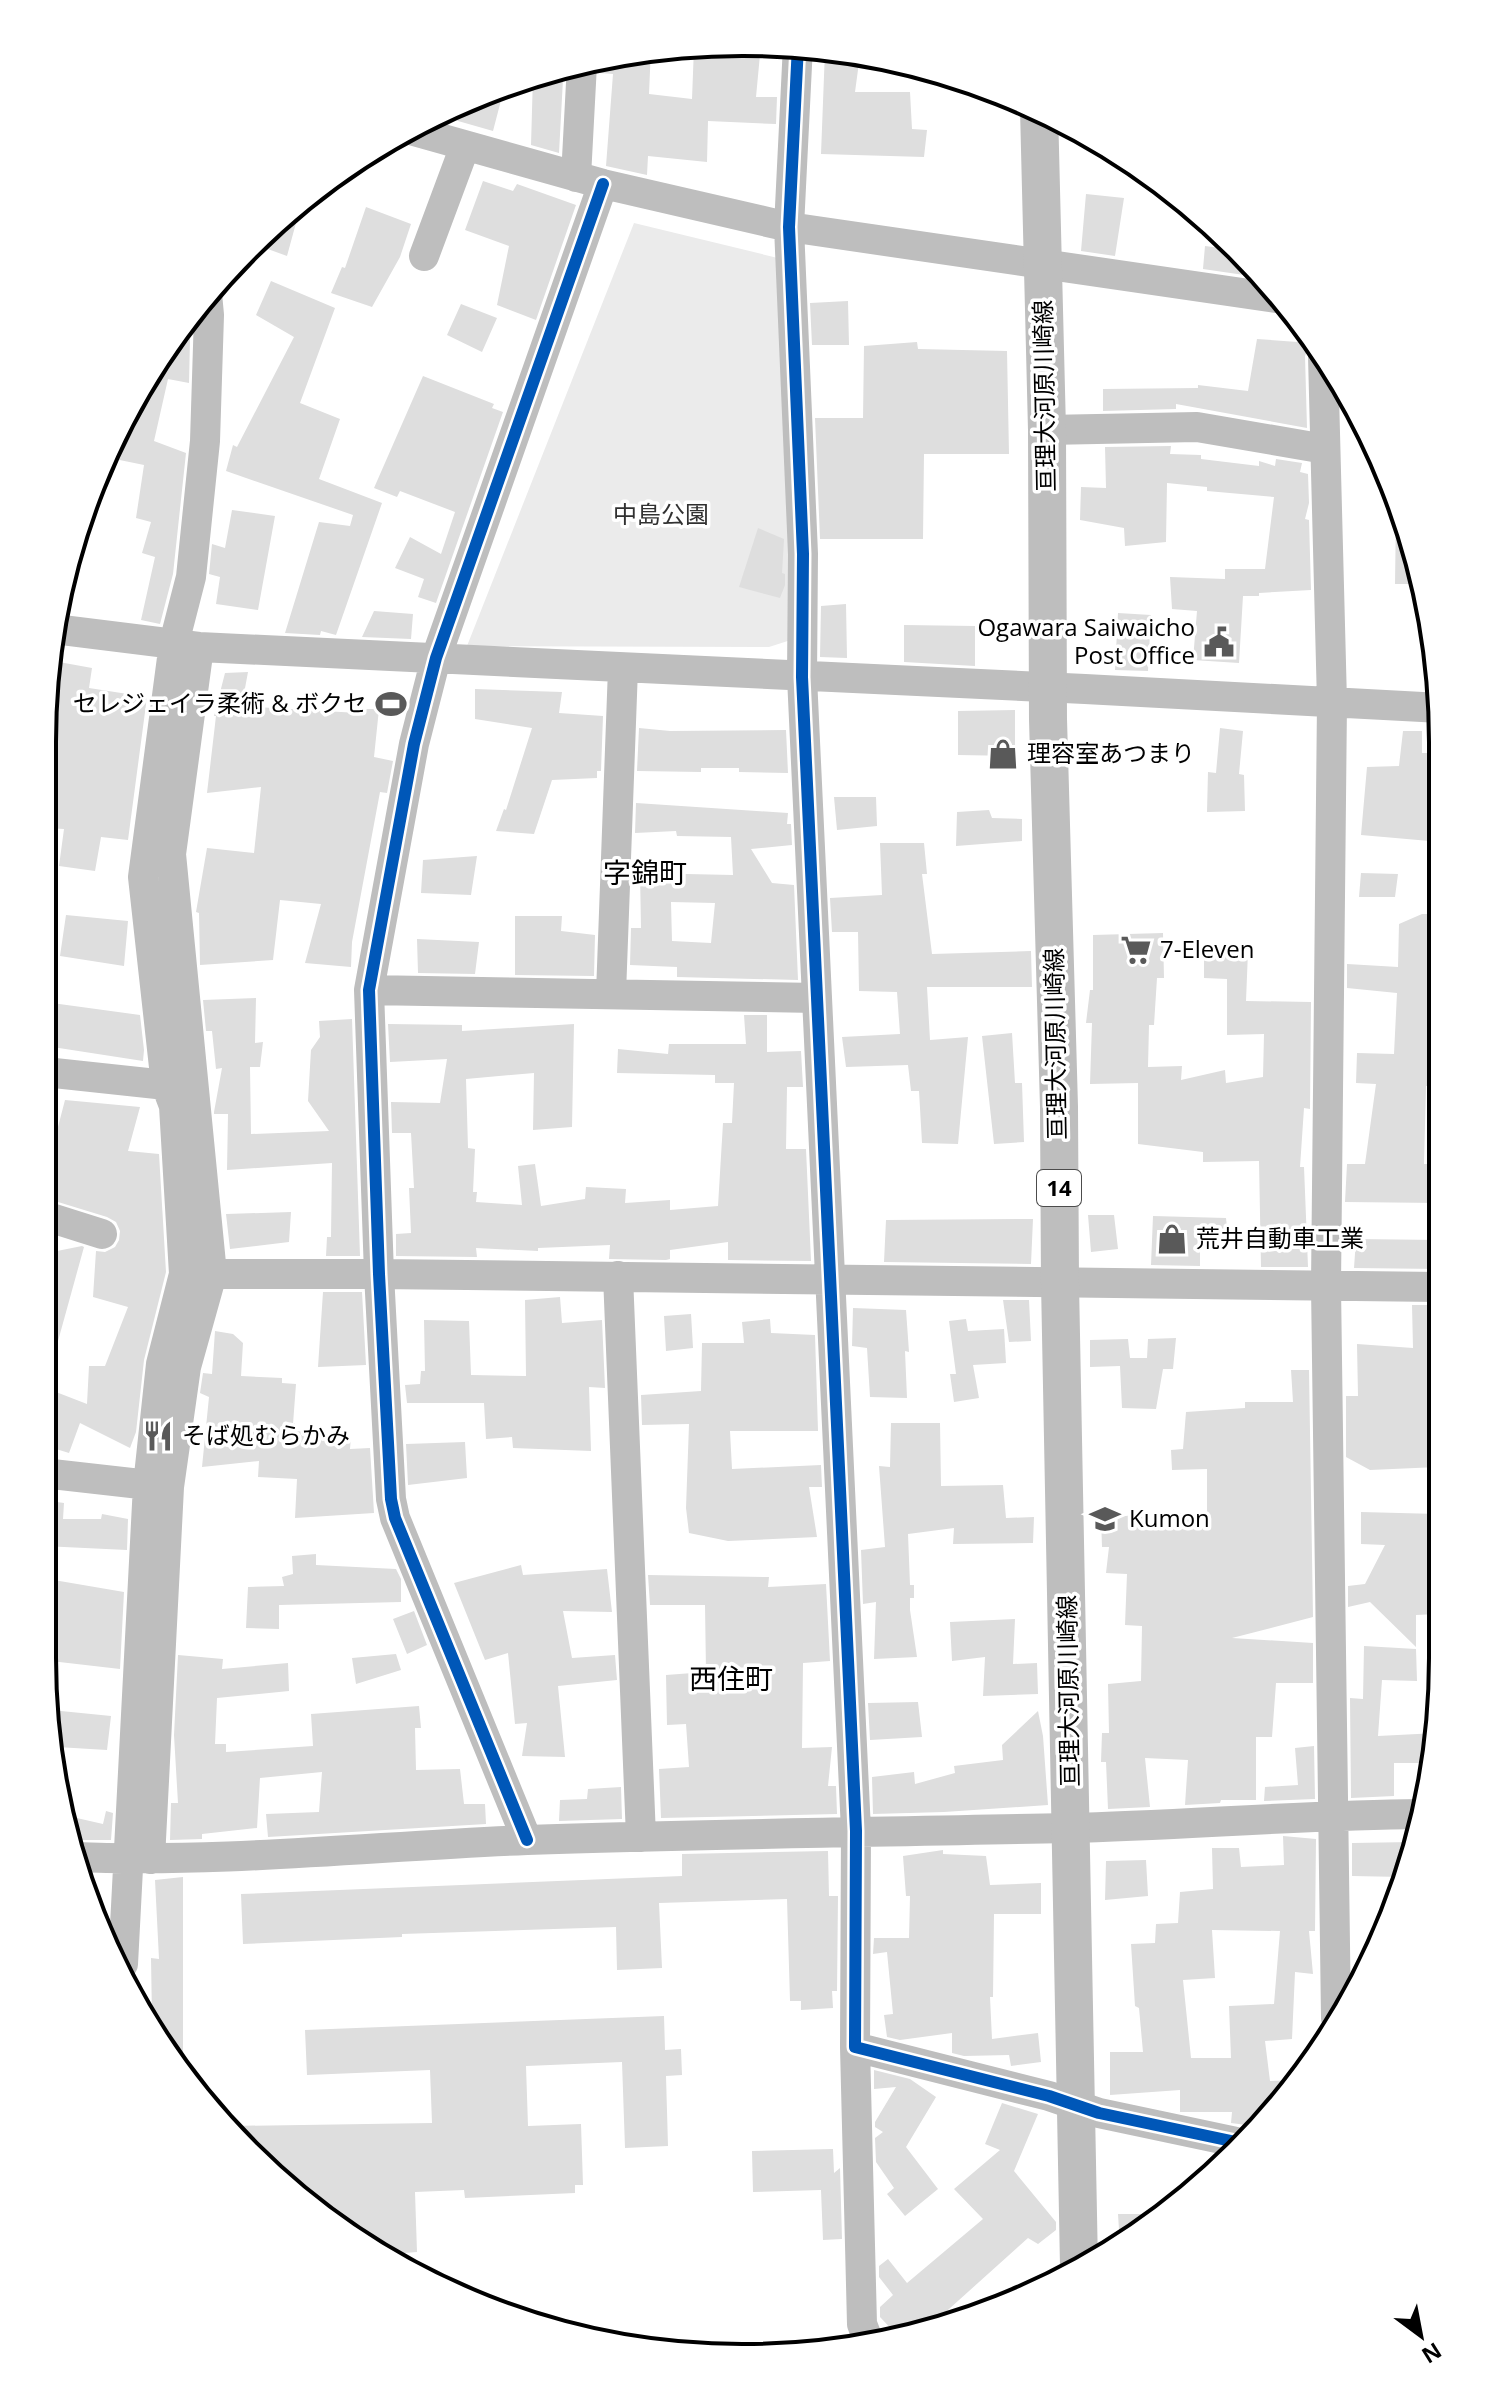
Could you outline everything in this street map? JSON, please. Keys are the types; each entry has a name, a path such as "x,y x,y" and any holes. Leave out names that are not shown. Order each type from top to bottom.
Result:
{"main road":[{"name":"亘理大河原川崎線","path":"1039,124 1079,2256"}],"street":[{"path":"797,58 789,227 803,554 802,677 856,1831 855,2047 862,2324 865,2333"},
{"path":"527,1840 395,1518 391,1499 369,990 414,744 436,658 590,180 583,75"},
{"path":"425,134 590,180 789,227 1264,296"},
{"path":"424,256 465,146"},
{"path":"124,1955 139,1859 159,1486 161,1364 198,1274 171,854 191,577 205,441 202,320"},
{"path":"1323,378 1332,702 1326,1286 1336,2003"},
{"path":"1047,430 1197,427 1325,449"},
{"path":"66,630 187,645 1428,707"},
{"path":"187,645 143,877 166,1085 174,1106 198,1274"},
{"path":"611,994 623,668"},
{"path":"369,990 817,998"},
{"path":"56,1073 166,1085"},
{"path":"56,1219 102,1234"},
{"path":"198,1274 618,1276 1429,1287"},
{"path":"618,1276 641,1837"},
{"path":"56,1474 159,1486"},
{"path":"86,1857 139,1859 527,1840 1072,1828 1411,1814"},
{"path":"855,2047 1076,2104 1099,2113 1230,2141"}],"green space":[{"name":"中島公園","path":"634,223 782,259 797,638 769,647 467,646"}],"building":[{"path":"760,56 756,97 777,97 776,124 708,121 707,162 648,156 647,175 606,166 613,74 600,71 650,62 649,94 692,99 694,57"},
{"path":"825,61 858,66 855,92 910,92 912,129 927,130 924,157 821,154"},
{"path":"563,80 559,153 531,145 533,89"},
{"path":"501,100 493,131 454,120"},
{"path":"483,181 513,191 517,184 576,205 536,320 497,305 509,246 465,230"},
{"path":"1086,194 1124,198 1115,256 1081,251"},
{"path":"366,207 411,224 400,257 372,307 331,293 342,267 345,268"},
{"path":"297,221 287,256 266,248"},
{"path":"1205,246 1218,248 1244,275 1203,269"},
{"path":"271,281 335,308 300,403 340,419 319,479 382,503 336,635 321,631 320,635 285,633 319,522 350,526 353,515 226,471 233,445 237,447 294,337 256,315"},
{"path":"848,301 849,345 812,345 810,303"},
{"path":"461,304 497,318 482,352 447,335"},
{"path":"190,339 189,383 168,379 154,441 186,453 173,574 160,624 141,620 155,557 142,553 151,522 136,518 144,465 117,460 148,399"},
{"path":"1257,339 1299,342 1307,352 1307,428 1176,404 1176,409 1103,411 1103,389 1198,388 1198,385 1248,391"},
{"path":"917,342 918,349 1007,351 1009,454 924,454 923,539 820,539 815,418 863,418 864,346"},
{"path":"423,376 494,404 492,408 503,412 436,603 418,597 424,579 395,568 410,537 441,554 455,512 400,491 397,497 374,488"},
{"path":"1171,446 1170,454 1201,455 1201,459 1259,466 1259,461 1275,466 1276,459 1302,463 1300,472 1308,474 1309,503 1305,519 1309,520 1311,590 1243,596 1239,663 1193,660 1197,611 1172,609 1170,577 1225,579 1225,569 1265,569 1274,497 1207,491 1207,487 1167,483 1166,542 1125,546 1124,528 1080,520 1081,487 1106,488 1105,447"},
{"path":"232,510 275,516 258,610 216,604 220,577 209,574 212,544 225,548"},
{"path":"758,528 784,539 782,573 785,574 785,585 780,598 739,587"},
{"path":"1396,531 1410,584 1395,584"},
{"path":"846,604 847,658 820,657 821,606"},
{"path":"374,611 413,614 411,639 362,637"},
{"path":"1118,613 1151,615 1148,671 1115,670"},
{"path":"904,625 975,626 975,666 904,662"},
{"path":"61,662 92,668 89,688 147,697 128,840 101,837 95,871 59,866 64,829 56,829 57,698"},
{"path":"248,672 243,699 257,702 256,707 358,713 359,709 379,709 374,757 393,761 387,793 380,792 352,942 351,967 305,963 321,904 280,900 273,960 200,965 199,913 196,912 207,848 254,853 261,787 207,793 214,716 225,673"},
{"path":"475,689 562,692 559,713 603,716 601,771 597,771 597,778 552,780 534,834 496,831 506,810 532,728 475,719"},
{"path":"1015,710 1015,756 958,755 958,711"},
{"path":"639,728 670,731 786,730 788,773 739,772 739,768 701,768 701,772 637,771"},
{"path":"1220,728 1243,731 1239,774 1244,775 1245,811 1207,812 1208,772 1216,773"},
{"path":"1403,731 1422,731 1422,753 1429,753 1429,841 1361,835 1367,767 1399,766"},
{"path":"834,797 876,797 877,826 837,830"},
{"path":"636,803 788,813 792,845 751,849 772,883 794,885 798,980 677,977 677,967 630,965 631,928 641,928 640,873 733,875 731,837 677,836 676,831 635,833","holes":["671,902 715,903 711,943 672,941"]},
{"path":"989,810 992,818 1022,819 1022,841 956,846 957,812"},
{"path":"880,843 924,843 927,874 922,874 932,954 1031,951 1032,987 927,987 930,1040 968,1037 958,1144 922,1143 919,1091 911,1091 908,1065 846,1067 842,1037 900,1034 897,992 859,991 858,932 832,932 830,898 882,895"},
{"path":"477,856 471,895 421,893 423,860"},
{"path":"1361,873 1398,874 1395,897 1359,897"},
{"path":"1429,914 1429,1086 1426,1086 1424,1164 1429,1164 1429,1203 1345,1202 1347,1164 1365,1164 1376,1084 1356,1083 1357,1053 1394,1054 1397,993 1347,988 1347,964 1398,967 1399,924"},
{"path":"66,915 128,921 124,966 60,956"},
{"path":"515,916 562,916 561,931 595,935 594,976 515,975"},
{"path":"1163,933 1164,978 1157,978 1154,1025 1149,1025 1148,1067 1182,1066 1181,1080 1225,1070 1226,1083 1263,1077 1264,1034 1227,1035 1227,979 1204,978 1204,948 1248,951 1246,1001 1311,1002 1310,1109 1304,1108 1300,1167 1304,1167 1308,1267 1261,1267 1259,1161 1203,1162 1203,1152 1138,1144 1138,1083 1090,1084 1092,1023 1086,1023 1090,990 1093,990 1093,935"},
{"path":"417,939 479,942 475,974 418,973"},
{"path":"256,998 255,1043 263,1042 260,1067 250,1067 251,1134 329,1131 308,1101 311,1050 320,1037 319,1021 352,1019 360,1256 326,1256 327,1237 331,1237 332,1163 227,1170 228,1114 214,1114 222,1068 216,1069 212,1031 206,1031 203,1000"},
{"path":"56,1004 140,1015 143,1061 56,1048"},
{"path":"744,1015 767,1015 767,1052 801,1051 803,1087 787,1087 786,1149 806,1149 811,1261 728,1260 728,1242 670,1250 670,1259 666,1260 609,1259 610,1245 538,1248 538,1251 476,1248 477,1257 396,1256 396,1234 411,1233 409,1188 414,1188 411,1133 392,1133 391,1102 440,1103 447,1059 390,1062 388,1024 462,1025 462,1031 574,1024 572,1127 533,1130 534,1073 466,1079 468,1148 475,1149 473,1192 477,1192 476,1202 522,1205 518,1166 535,1164 541,1206 585,1199 586,1187 626,1189 625,1203 670,1200 670,1210 718,1206 723,1123 732,1123 734,1083 715,1083 715,1075 617,1073 618,1049 668,1054 669,1044 746,1044"},
{"path":"1012,1033 1015,1083 1022,1083 1024,1142 994,1144 982,1036"},
{"path":"65,1100 140,1107 128,1151 159,1154 166,1272 144,1360 136,1432 130,1448 80,1423 69,1453 56,1449 56,1392 87,1404 89,1366 105,1366 128,1307 93,1297 96,1251 105,1252 115,1247 120,1231 116,1222 107,1217 56,1201 56,1135"},
{"path":"291,1212 289,1242 230,1249 226,1214"},
{"path":"1088,1215 1114,1215 1118,1249 1091,1252"},
{"path":"1153,1216 1226,1218 1229,1244 1200,1245 1200,1266 1151,1265"},
{"path":"1033,1219 1031,1264 884,1262 886,1220"},
{"path":"1356,1239 1429,1240 1429,1269 1354,1268"},
{"path":"84,1247 56,1348 56,1255 57,1251"},
{"path":"323,1292 362,1292 366,1365 318,1367"},
{"path":"560,1297 562,1323 602,1320 605,1388 589,1387 591,1451 513,1448 512,1437 486,1439 484,1403 407,1403 405,1385 420,1384 421,1371 425,1371 424,1320 469,1321 471,1375 526,1376 525,1300"},
{"path":"1003,1300 1029,1300 1031,1341 1009,1342"},
{"path":"1412,1305 1429,1305 1429,1467 1370,1470 1346,1457 1346,1396 1358,1396 1357,1344 1413,1348"},
{"path":"853,1308 906,1310 909,1352 905,1351 907,1398 870,1397 867,1348 852,1346"},
{"path":"691,1314 693,1348 666,1351 664,1316"},
{"path":"770,1319 771,1333 815,1335 818,1431 730,1431 732,1469 821,1465 822,1487 809,1487 817,1537 728,1541 689,1533 686,1508 689,1424 642,1425 641,1395 701,1391 702,1343 744,1343 742,1322"},
{"path":"966,1319 968,1331 1004,1329 1006,1363 973,1365 979,1398 954,1402 950,1374 956,1374 949,1321"},
{"path":"215,1331 233,1334 243,1343 241,1376 282,1378 282,1383 296,1384 295,1431 351,1436 350,1449 370,1448 374,1513 295,1518 297,1479 258,1477 259,1461 202,1467 209,1397 200,1393 203,1373 212,1374"},
{"path":"1176,1338 1173,1369 1163,1369 1156,1409 1122,1408 1120,1366 1090,1367 1090,1340 1128,1339 1130,1358 1147,1358 1148,1339"},
{"path":"1291,1370 1309,1370 1313,1617 1232,1638 1313,1643 1313,1683 1276,1683 1272,1737 1256,1737 1256,1800 1221,1800 1220,1803 1185,1805 1188,1760 1145,1758 1150,1807 1108,1809 1106,1762 1101,1762 1102,1733 1109,1733 1108,1684 1141,1681 1142,1626 1125,1625 1127,1574 1106,1573 1109,1547 1102,1547 1101,1517 1207,1512 1207,1469 1172,1470 1171,1450 1183,1449 1186,1412 1245,1408 1245,1402 1293,1402"},
{"path":"891,1423 940,1423 941,1486 1003,1485 1006,1518 1034,1517 1033,1543 953,1544 954,1528 908,1534 910,1585 914,1585 910,1610 917,1657 874,1659 876,1602 863,1604 861,1550 885,1547 879,1466 890,1467"},
{"path":"465,1442 467,1478 408,1485 406,1444"},
{"path":"56,1502 64,1503 63,1519 101,1519 102,1514 128,1519 127,1550 56,1547"},
{"path":"1361,1512 1429,1514 1429,1614 1416,1615 1416,1647 1370,1602 1348,1607 1348,1586 1365,1584 1385,1545 1361,1544"},
{"path":"316,1554 316,1565 396,1569 401,1579 401,1602 279,1605 279,1629 246,1628 248,1587 284,1586 282,1577 293,1574 292,1556"},
{"path":"521,1565 523,1575 607,1569 612,1612 563,1611 572,1658 615,1655 617,1680 558,1686 565,1757 522,1756 527,1723 515,1724 508,1653 485,1660 454,1583"},
{"path":"648,1575 769,1577 768,1587 826,1584 830,1661 803,1663 802,1748 832,1747 828,1786 836,1786 837,1814 661,1818 659,1769 689,1767 686,1724 667,1725 666,1675 706,1672 705,1605 650,1605"},
{"path":"56,1580 124,1592 120,1669 56,1662"},
{"path":"414,1611 427,1645 407,1654 393,1619"},
{"path":"1015,1619 1013,1664 1037,1663 1038,1694 983,1696 985,1657 952,1661 950,1622"},
{"path":"1364,1646 1416,1649 1417,1681 1382,1680 1378,1736 1424,1734 1420,1763 1394,1763 1394,1796 1351,1798 1350,1698 1363,1699"},
{"path":"396,1654 401,1670 356,1684 352,1658"},
{"path":"178,1655 223,1659 222,1669 288,1663 289,1691 217,1698 215,1744 226,1744 226,1752 313,1746 311,1714 419,1706 421,1728 415,1728 416,1770 460,1769 464,1804 485,1804 486,1824 268,1837 266,1814 319,1812 322,1772 260,1778 257,1828 202,1834 202,1839 170,1840 171,1803 178,1803 174,1735"},
{"path":"918,1702 922,1737 870,1740 868,1703"},
{"path":"58,1711 111,1716 107,1750 62,1747"},
{"path":"1038,1711 1048,1805 873,1814 872,1777 914,1772 915,1784 955,1773 954,1766 1003,1760 1002,1745"},
{"path":"1314,1746 1315,1799 1264,1801 1265,1787 1298,1785 1295,1748"},
{"path":"621,1787 622,1819 559,1821 560,1800 587,1799 588,1789"},
{"path":"106,1811 113,1813 111,1840 81,1840 75,1818 103,1824"},
{"path":"1283,1836 1316,1839 1315,1931 1309,1931 1313,1974 1295,1972 1292,2039 1265,2041 1270,2081 1283,2081 1245,2125 1231,2123 1232,2112 1180,2112 1180,2090 1110,2095 1110,2052 1143,2052 1139,2008 1135,2006 1131,1944 1155,1943 1156,1924 1178,1923 1180,1892 1213,1889 1212,1848 1239,1848 1241,1867 1284,1865","holes":["1212,1930 1280,1931 1274,2004 1229,2006 1231,2058 1191,2058 1183,1980 1215,1978"]},
{"path":"1404,1842 1393,1877 1352,1876 1352,1843"},
{"path":"943,1850 943,1854 986,1856 990,1885 1041,1883 1041,1914 994,1914 993,1997 990,1997 992,2039 1038,2033 1041,2062 1011,2066 1009,2055 964,2056 952,2053 952,2033 900,2040 887,2037 884,2015 893,2014 887,1952 873,1954 874,1938 909,1938 910,1896 906,1896 903,1856"},
{"path":"828,1851 829,1896 838,1896 837,1991 832,1991 833,2008 801,2010 801,2001 790,2001 787,1899 659,1903 662,1968 617,1970 616,1927 402,1934 402,1937 243,1944 241,1894 682,1876 682,1854"},
{"path":"1146,1860 1148,1896 1105,1900 1106,1861"},
{"path":"183,1877 183,2054 152,2007 151,1958 159,1959 155,1880"},
{"path":"664,2016 665,2050 681,2049 682,2075 666,2076 668,2146 625,2148 622,2062 526,2066 528,2126 581,2124 583,2185 575,2185 575,2193 465,2198 464,2190 415,2192 417,2252 401,2253 325,2202 290,2174 241,2126 432,2123 430,2070 307,2075 305,2030"},
{"path":"874,2070 910,2079 936,2097 906,2147 938,2189 905,2216 887,2194 894,2188 876,2162 875,2138 883,2132 875,2127 875,2122 896,2087 874,2089"},
{"path":"1002,2103 1038,2114 1014,2171 1056,2222 1056,2230 1038,2244 1028,2238 944,2314 890,2328 880,2317 880,2307 893,2295 879,2277 879,2266 888,2259 907,2283 983,2219 954,2189 1000,2150 985,2144"},
{"path":"833,2149 834,2173 840,2168 842,2239 823,2240 821,2190 753,2192 752,2151"},
{"path":"1118,2214 1143,2214 1124,2228 1119,2231"}],"cycle path":[{"path":"797,58 789,227 803,554 802,677 856,1831 855,2047 1049,2096 1099,2113 1230,2141"},
{"path":"527,1840 395,1518 391,1499 369,990 414,744 436,658 603,184"}],"place":[{"name":"Ogawara Saiwaicho Post Office","path":"1219,642"},
{"name":"セレジェイラ柔術 & ボクセ","path":"391,704"},
{"name":"理容室あつまり","path":"1003,754"},
{"name":"7-Eleven","path":"1136,950"},
{"name":"荒井自動車工業","path":"1172,1239"},
{"name":"そば処むらかみ","path":"158,1436"},
{"name":"Kumon","path":"1105,1519"}],"district":[{"name":"字錦町","path":"645,873"},
{"name":"西住町","path":"731,1679"}]}
